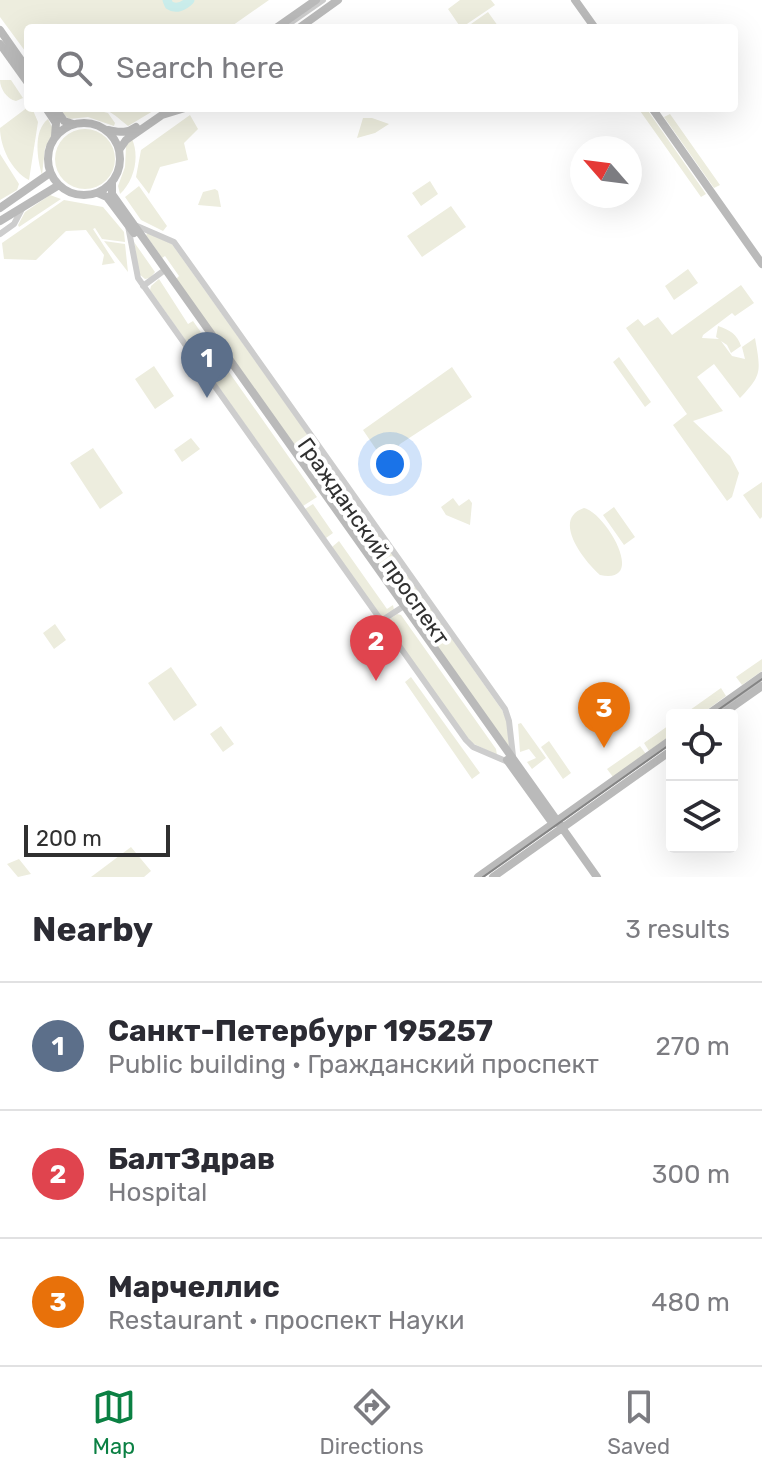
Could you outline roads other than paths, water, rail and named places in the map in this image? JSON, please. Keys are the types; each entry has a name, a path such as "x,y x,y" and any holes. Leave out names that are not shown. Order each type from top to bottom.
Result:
{"main road":[{"path":"282,24 316,0"},
{"path":"305,24 338,0"},
{"path":"575,0 592,24"},
{"path":"0,30 24,64"},
{"path":"0,44 24,77"},
{"path":"49,112 56,123 55,137 48,154 50,173 59,185 77,195 98,193 112,182 120,166 119,150 105,129"},
{"path":"58,112 64,121 74,124 90,123 105,129 129,132 160,112"},
{"path":"119,150 126,140 161,112"},
{"path":"655,112 762,264"},
{"path":"55,137 74,124"},
{"path":"0,208 50,173"},
{"name":"Гражданский проспект","path":"112,182 112,194 162,272 402,607"},
{"path":"0,221 59,185"},
{"name":"Гражданский проспект","path":"98,193 107,197 132,226 590,877"},
{"path":"715,709 762,676"},
{"path":"729,709 762,686"},
{"path":"493,877 666,744"},
{"path":"478,877 666,754"},
{"name":"Гражданский проспект","path":"557,826 597,877"}],"street":[{"path":"289,24 323,0"},
{"path":"0,234 14,224 23,207"},
{"name":"Гражданский проспект","path":"143,286 137,276 132,226 174,242 505,709 509,721 511,761"},
{"path":"162,272 143,286 381,621 466,740 473,747 511,761"},
{"path":"381,621 402,607"}],"waterway":[{"path":"167,0 169,5 177,7 190,0"}],"tram line":[{"path":"720,709 762,679"},
{"path":"483,877 666,747"}],"place":[{"name":"Санкт-Петербург 195257","path":"207,398"},
{"name":"БалтЗдрав","path":"376,681"},
{"name":"Марчеллис","path":"604,748"}]}
